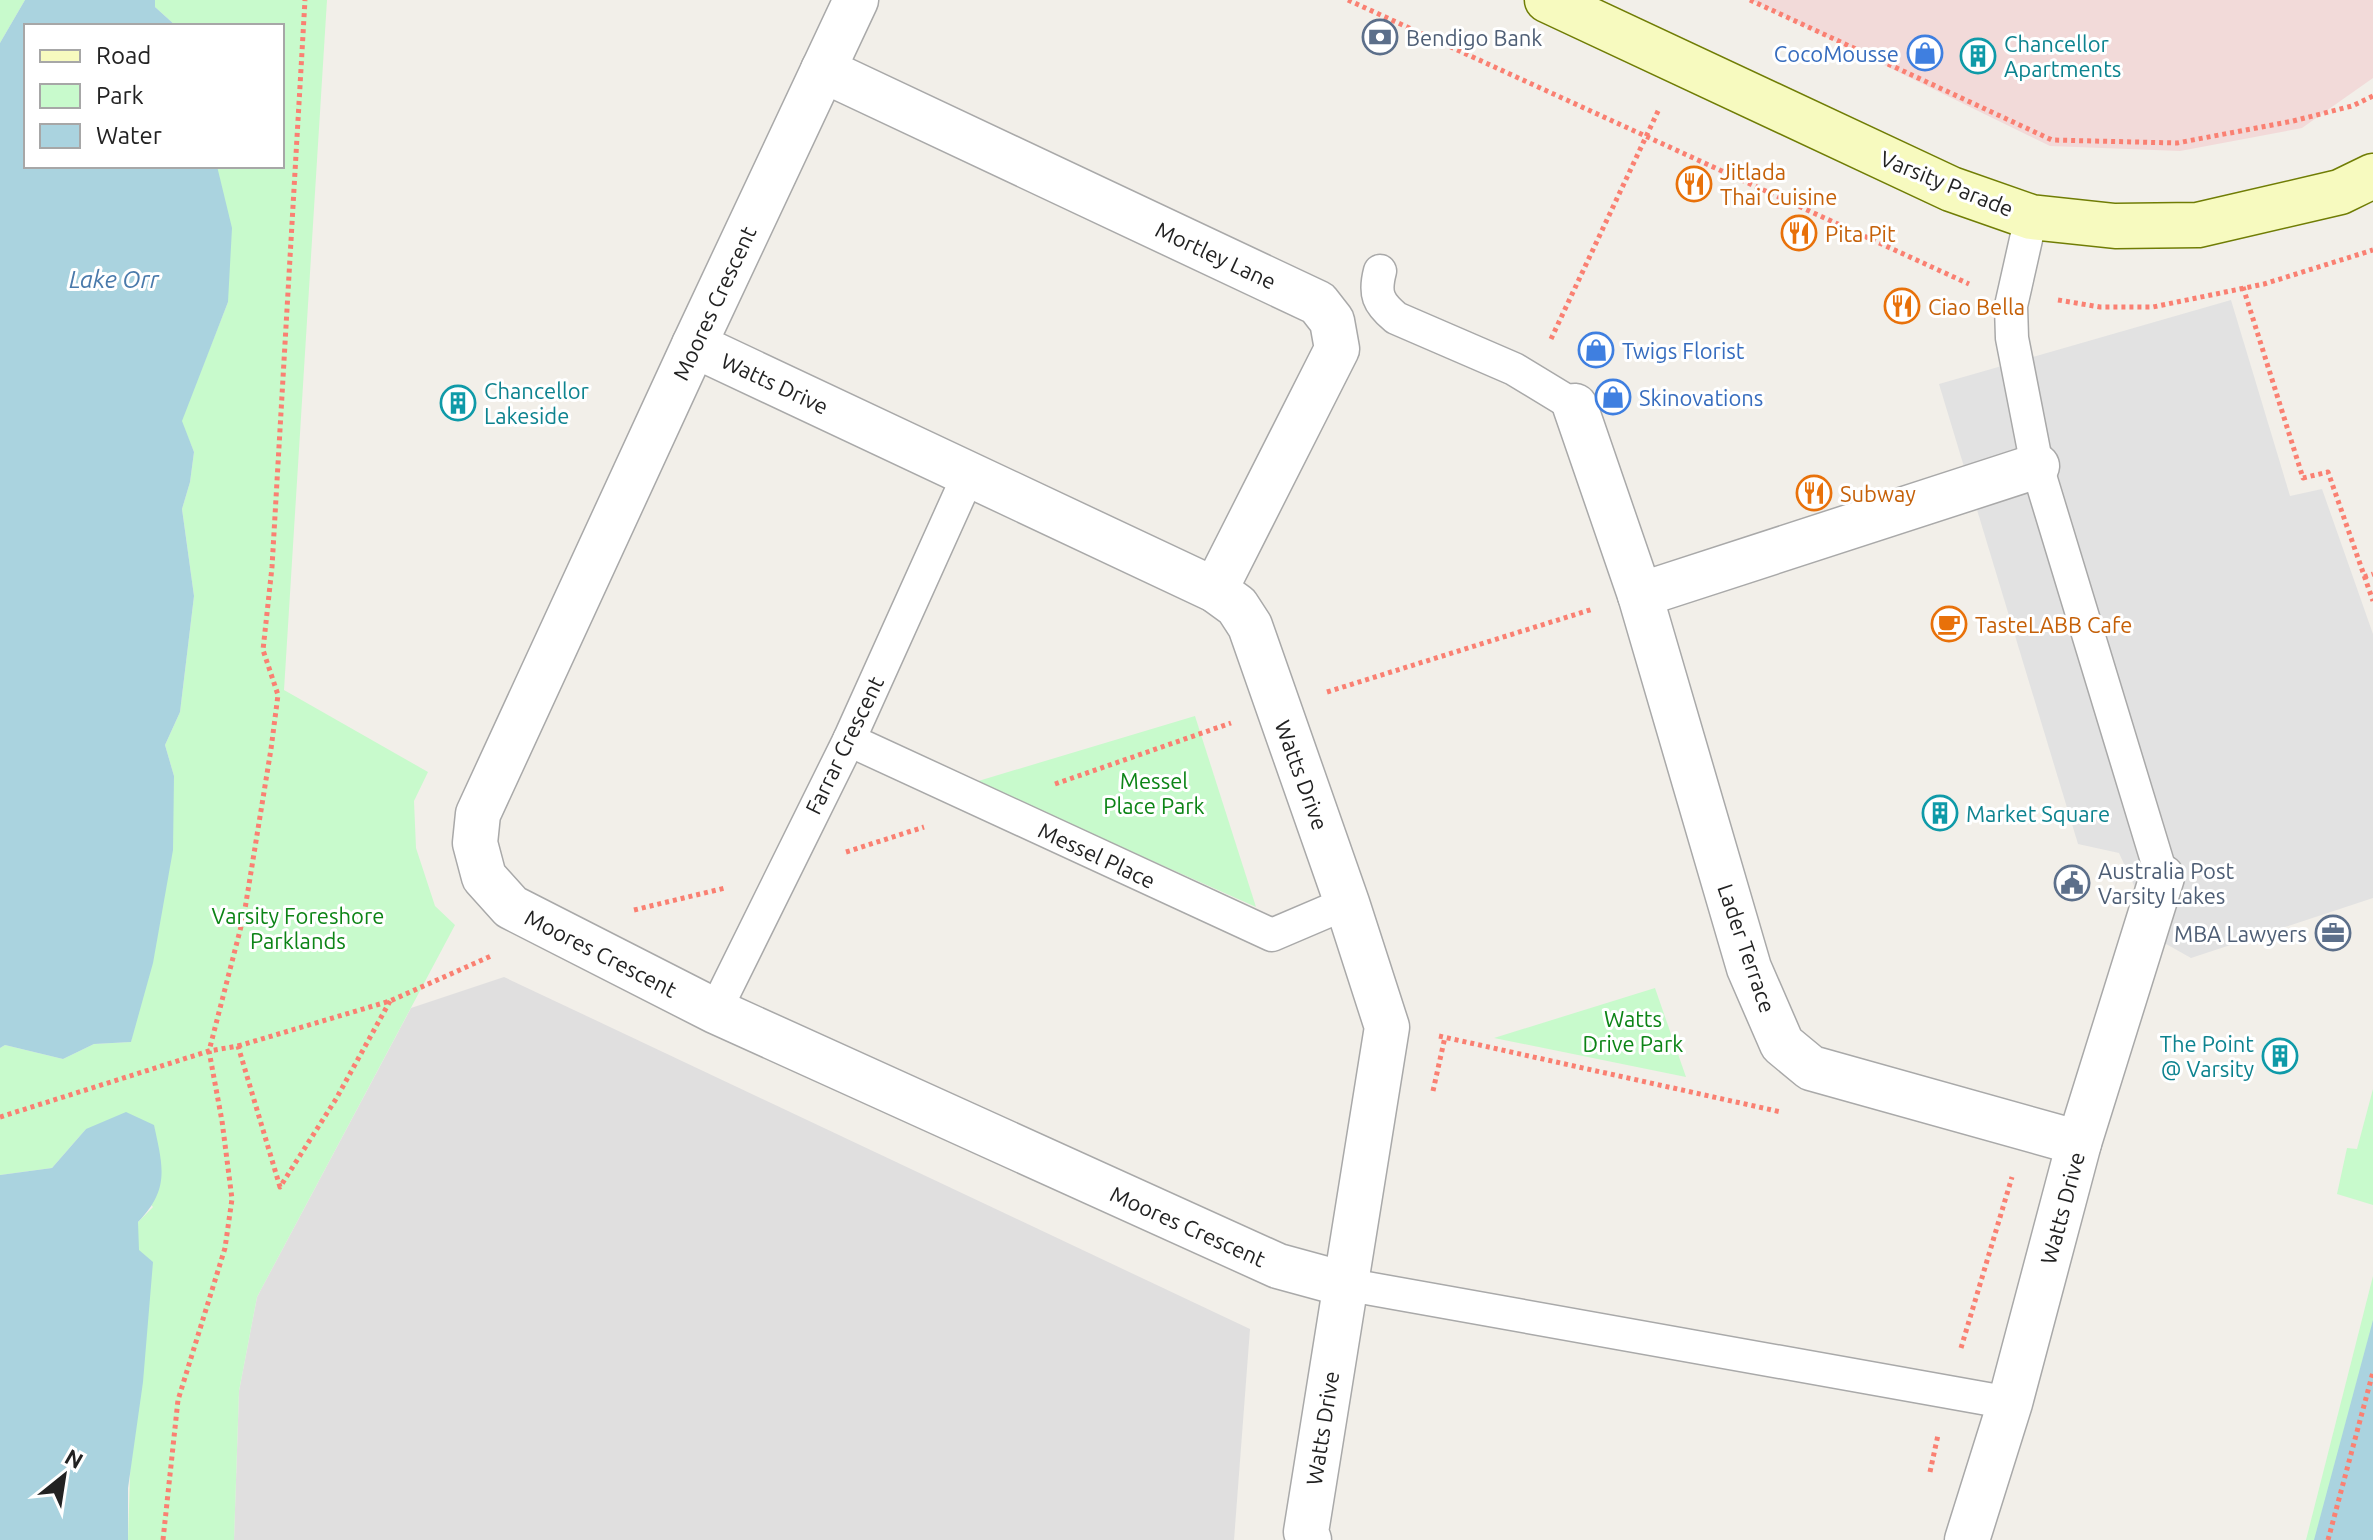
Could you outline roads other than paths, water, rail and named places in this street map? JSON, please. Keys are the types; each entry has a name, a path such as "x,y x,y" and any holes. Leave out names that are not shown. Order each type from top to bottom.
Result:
{"street":[{"name":"Moores Crescent","path":"856,0 478,814 475,843 484,877 511,907 715,1011 1278,1266 1344,1284"},
{"name":"Varsity Parade","path":"1547,0 1951,189 2031,217 2115,226 2198,225 2340,192 2373,176"},
{"name":"Mortley Lane","path":"823,70 1318,303 1332,321 1337,349 1215,590"},
{"name":"Watts Drive","path":"694,345 1215,590 1237,606 1250,626 1387,1027 1306,1532 1309,1540"},
{"name":"Lader Terrace","path":"1575,406 1640,595 1749,968 1782,1044 1811,1068 2079,1143"},
{"path":"1640,595 2037,466"},
{"name":"Watts Drive","path":"1967,1540 2010,1403 2079,1143 2162,877"}],"lane":[{"path":"2031,217 2011,306 2012,338 2037,466 2162,877"},
{"path":"1380,271 1376,296 1396,318 1514,369 1575,406"},
{"name":"Farrar Crescent","path":"715,1011 849,740 968,476"},
{"name":"Messel Place","path":"849,740 1272,935 1347,903"},
{"path":"1344,1284 2010,1403"}],"water":[{"name":"Lake Orr","path":"25,0 155,0 155,7 174,24 24,24 24,168 217,168 232,228 228,302 182,421 194,452 182,509 194,596 180,712 165,745 174,776 173,850 153,963 131,1042 94,1044 63,1059 5,1045 0,1048 0,43"},
{"path":"126,1112 154,1125 161,1165 155,1199 138,1222 139,1250 153,1262 143,1382 128,1488 128,1540 0,1540 0,1175 52,1168 86,1129"},
{"path":"2373,1320 2373,1540 2314,1540"}],"place":[{"name":"Bendigo Bank","path":"1380,37"},
{"name":"CocoMousse","path":"1925,53"},
{"name":"Chancellor Apartments","path":"1978,56"},
{"name":"Jitlada Thai Cuisine","path":"1694,184"},
{"name":"Pita Pit","path":"1799,233"},
{"name":"Ciao Bella","path":"1902,306"},
{"name":"Twigs Florist","path":"1596,350"},
{"name":"Skinovations","path":"1613,397"},
{"name":"Chancellor Lakeside","path":"458,403"},
{"name":"Subway","path":"1814,493"},
{"name":"TasteLABB Cafe","path":"1949,624"},
{"name":"Market Square","path":"1940,813"},
{"name":"Australia Post Varsity Lakes","path":"2072,883"},
{"name":"MBA Lawyers","path":"2333,933"},
{"name":"The Point @ Varsity","path":"2280,1056"}],"park label":[{"name":"Messel Place Park","path":"1154,792"},
{"name":"Varsity Foreshore Parklands","path":"298,928"},
{"name":"Watts Drive Park","path":"1633,1030"}]}
